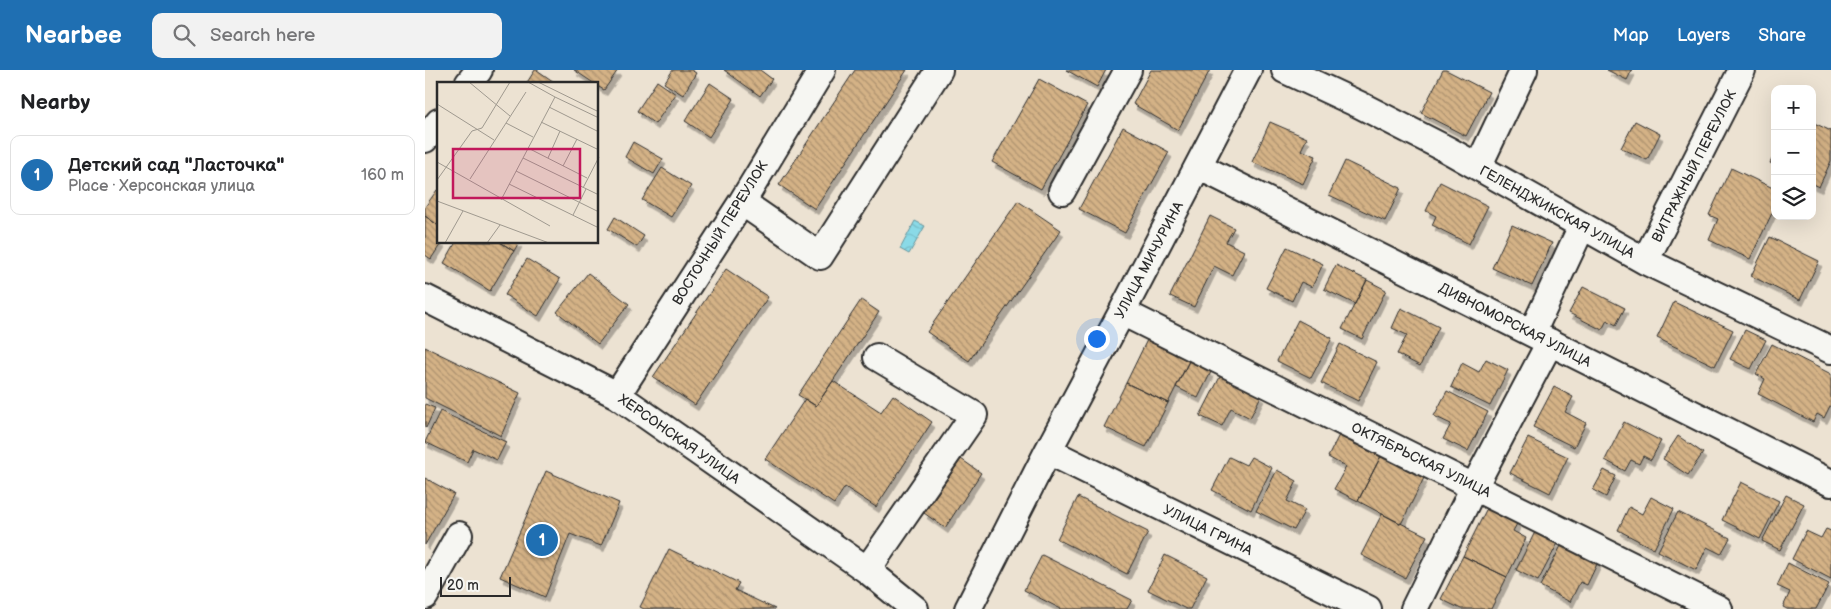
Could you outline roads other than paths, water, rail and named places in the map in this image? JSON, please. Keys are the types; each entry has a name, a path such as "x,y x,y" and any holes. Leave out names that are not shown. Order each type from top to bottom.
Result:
{"street":[{"path":"470,82 479,70"},
{"name":"ВОСТОЧНЫЙ ПЕРЕУЛОК","path":"617,395 742,202 822,70"},
{"path":"742,202 820,256 939,70"},
{"path":"1062,191 1128,70"},
{"name":"УЛИЦА МИЧУРИНА","path":"969,609 1048,451 1248,70"},
{"name":"ГЕЛЕНДЖИКСКАЯ УЛИЦА","path":"1285,70 1360,104 1645,262 1831,350"},
{"path":"1478,168 1524,70"},
{"name":"ВИТРАЖНЫЙ ПЕРЕУЛОК","path":"1645,262 1742,70"},
{"path":"425,140 437,125"},
{"name":"ДИВНОМОРСКАЯ УЛИЦА","path":"1198,166 1831,483"},
{"path":"1414,609 1474,486 1541,338 1582,226"},
{"name":"ХЕРСОНСКАЯ УЛИЦА","path":"425,298 617,395 867,570 915,609"},
{"name":"ОКТЯБРЬСКАЯ УЛИЦА","path":"1122,312 1719,609"},
{"path":"867,570 974,415 877,358"},
{"name":"УЛИЦА ГРИНА","path":"1048,451 1368,609"},
{"path":"425,596 459,536"}],"water":[{"path":"915,221 925,226 909,254 900,249"}],"place":[{"name":"Детский сад \"Ласточка\"","path":"542,540"}]}
